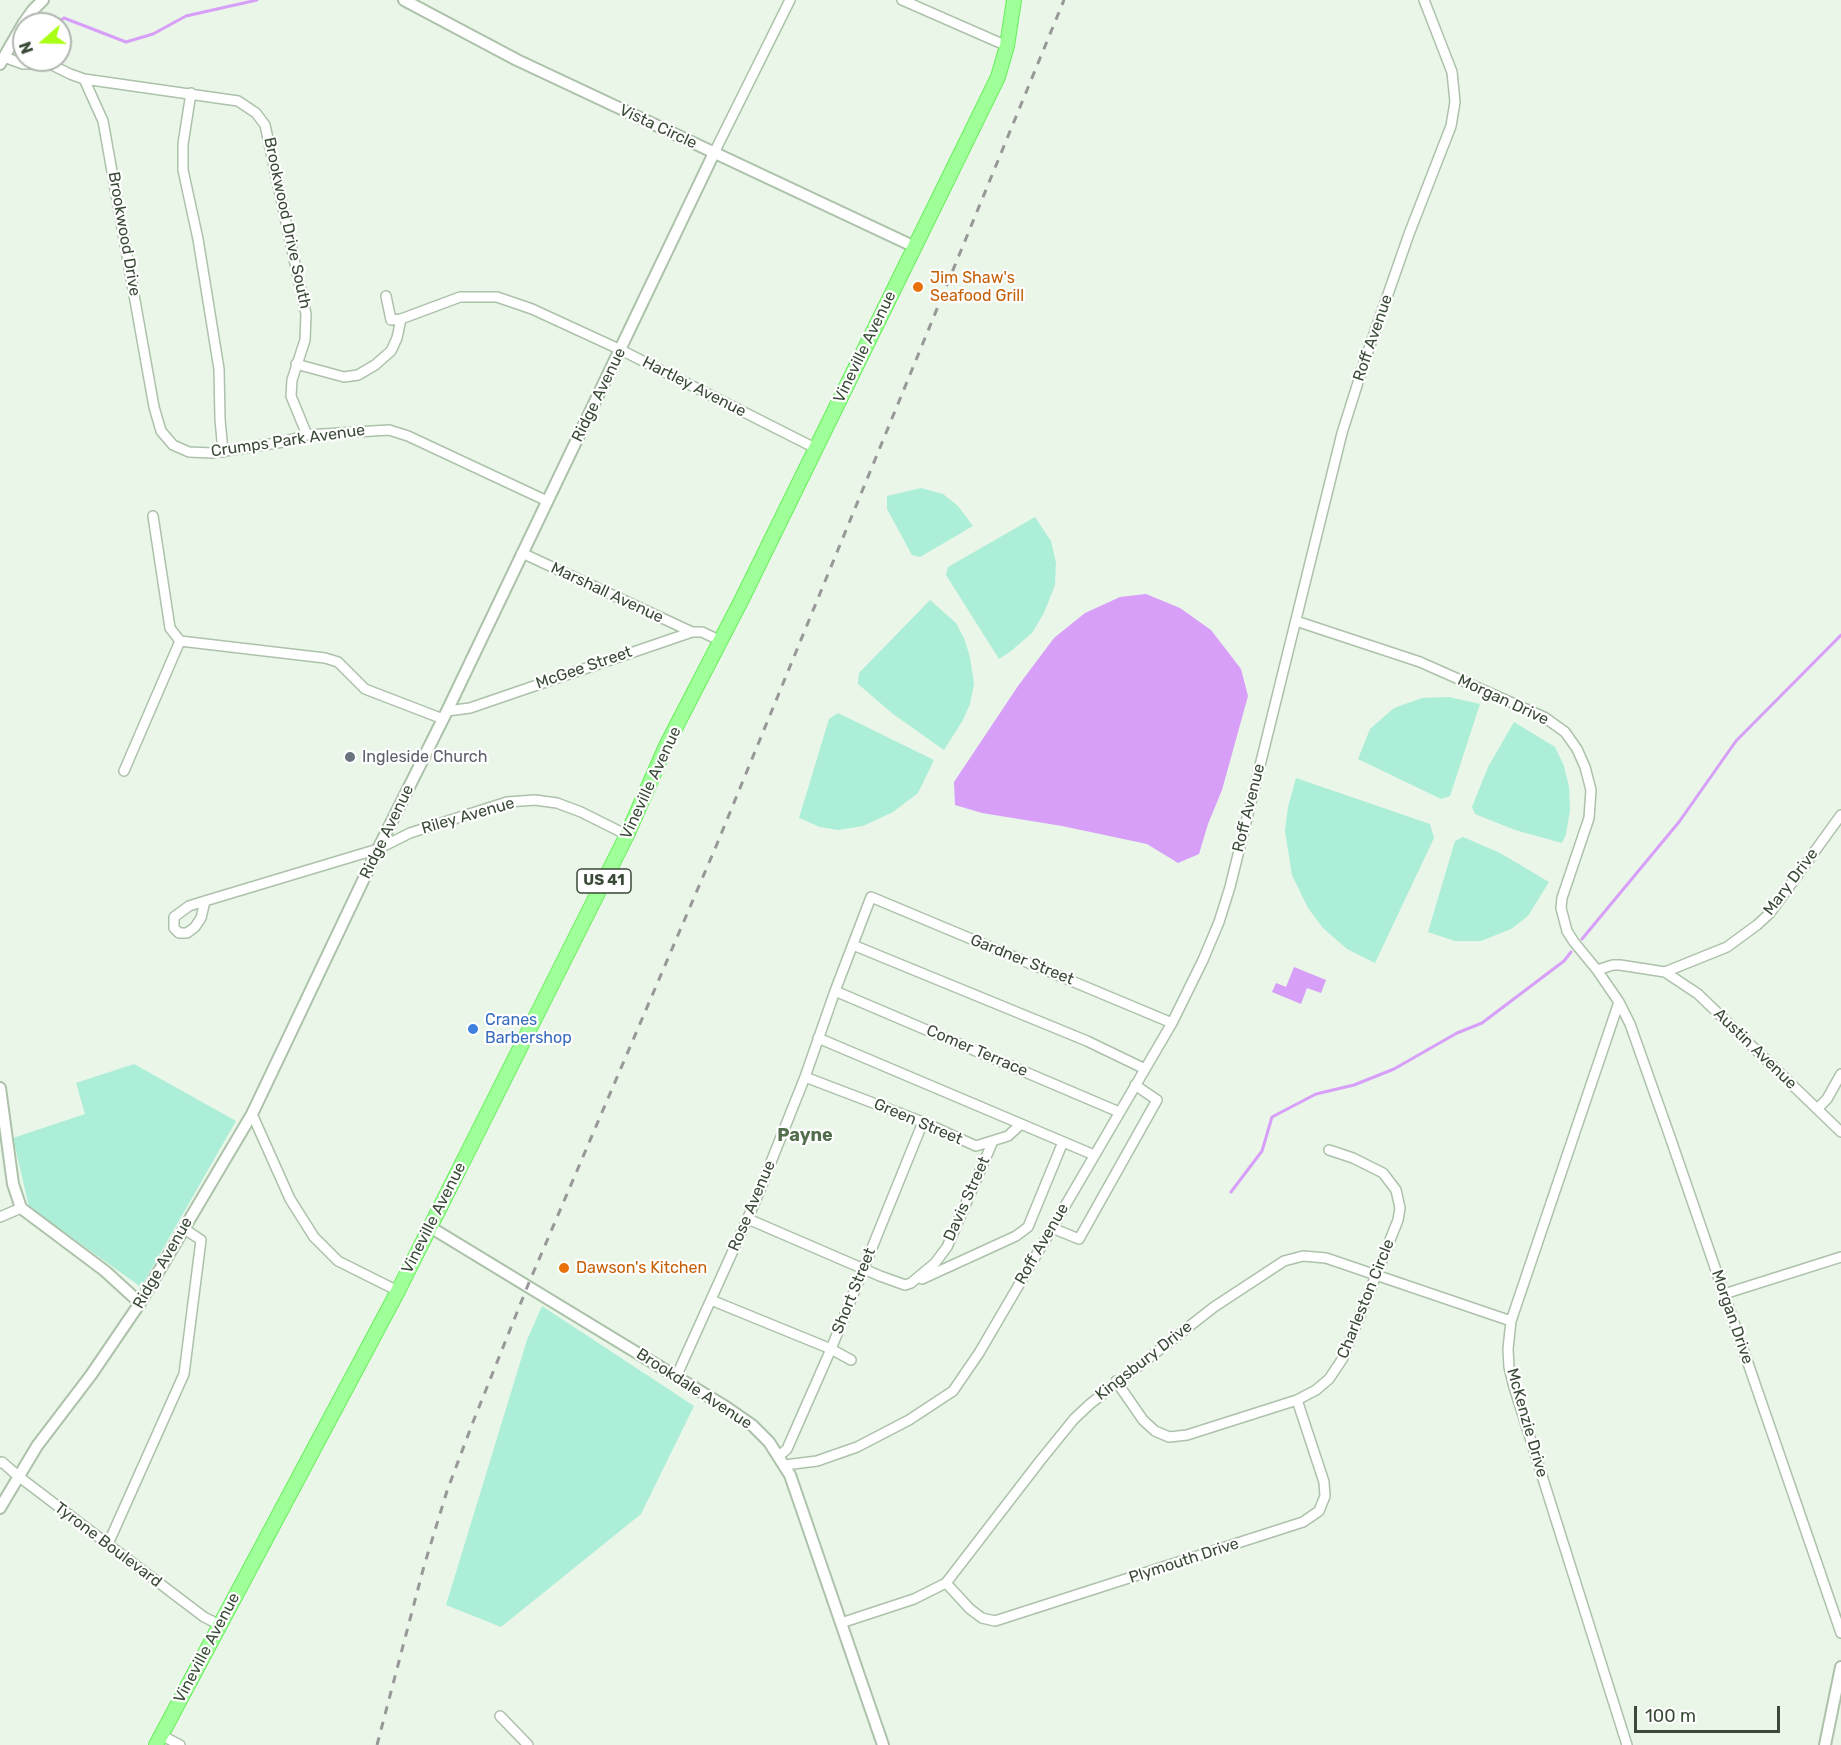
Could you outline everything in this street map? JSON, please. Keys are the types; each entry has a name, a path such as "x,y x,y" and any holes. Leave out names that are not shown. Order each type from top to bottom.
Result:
{"main road":[{"name":"Vineville Avenue","path":"158,1740 398,1291 627,835 666,746 721,641 993,87 1007,46 1014,0"}],"street":[{"path":"32,12 43,0"},
{"name":"Vista Circle","path":"404,0 517,60 915,247"},
{"name":"Ridge Avenue","path":"0,1508 37,1446 92,1375 140,1304 252,1114 714,153 790,0"},
{"path":"902,0 1007,46"},
{"name":"Roff Avenue","path":"782,1461 824,1459 857,1447 909,1420 953,1391 978,1353 1172,1023 1203,960 1225,902 1342,433 1409,234 1451,126 1455,102 1452,72 1424,0"},
{"path":"66,72 84,79"},
{"name":"Brookwood Drive South","path":"84,79 238,101 256,113 265,125 306,314 305,340 296,364 291,396 307,435"},
{"name":"Brookwood Drive","path":"84,79 103,121 154,407 164,435"},
{"path":"191,93 183,144 183,170 198,239 219,369 223,452"},
{"path":"296,364 344,376 358,375 375,365 391,351 397,338 401,319 391,320 386,296"},
{"name":"Hartley Avenue","path":"401,319 460,297 497,297 532,309 621,350 815,448"},
{"name":"Crumps Park Avenue","path":"164,435 173,445 189,452 223,452 283,442 307,435 390,430 417,440 547,501"},
{"path":"153,516 170,627 180,641 325,658 338,662 365,688 445,715"},
{"name":"Marshall Avenue","path":"522,553 692,632"},
{"name":"Morgan Drive","path":"1296,621 1420,662 1544,717 1565,732 1578,749 1585,767 1591,790 1591,802 1589,818 1564,890 1561,908 1567,931 1598,970"},
{"path":"692,632 702,632 721,641"},
{"name":"McGee Street","path":"445,715 692,632"},
{"path":"124,771 180,641"},
{"name":"Riley Avenue","path":"205,901 378,849 410,833 501,803 535,800 557,803 627,835"},
{"name":"Mary Drive","path":"1665,972 1727,947 1757,925 1770,913 1841,815"},
{"name":"Gardner Street","path":"871,897 1172,1023"},
{"name":"Rose Avenue","path":"676,1377 748,1219 805,1077 871,897"},
{"path":"853,945 1087,1041 1145,1069"},
{"path":"1619,1002 1598,970 1605,966 1620,964 1665,972"},
{"name":"Austin Avenue","path":"1665,972 1698,994 1841,1132"},
{"name":"Comer Terrace","path":"835,991 1119,1112"},
{"name":"Morgan Drive","path":"1619,1002 1630,1024 1841,1633"},
{"name":"McKenzie Drive","path":"1619,1002 1511,1321 1508,1349 1514,1387 1627,1745"},
{"path":"818,1038 1094,1155"},
{"path":"1817,1108 1827,1099 1841,1074"},
{"name":"Green Street","path":"805,1077 923,1122 976,1146 993,1141"},
{"path":"1052,1228 1078,1239 1157,1100 1135,1085"},
{"path":"0,1088 13,1184 21,1208 105,1271 140,1304"},
{"path":"252,1114 290,1198 314,1237 338,1261 398,1291"},
{"name":"Short Street","path":"782,1461 831,1349 923,1122"},
{"path":"993,1141 1008,1136 1021,1124"},
{"name":"Davis Street","path":"911,1283 935,1263 947,1247 993,1141"},
{"path":"748,1219 905,1285 1016,1236 1028,1227 1063,1142"},
{"name":"Charleston Circle","path":"1116,1382 1143,1420 1155,1431 1169,1437 1187,1435 1297,1400 1316,1390 1339,1367 1398,1220 1400,1208 1396,1190 1377,1169 1329,1150"},
{"path":"0,1217 21,1208"},
{"name":"Brookdale Avenue","path":"430,1227 752,1425 782,1461 842,1623 882,1745"},
{"path":"108,1544 184,1374 201,1240 183,1228"},
{"name":"Kingsbury Drive","path":"842,1623 914,1599 946,1583 1074,1419 1116,1382 1214,1307 1284,1261 1294,1257 1314,1256 1375,1274 1511,1321"},
{"path":"1724,1294 1841,1257"},
{"path":"711,1300 831,1349 851,1360"},
{"name":"Plymouth Drive","path":"946,1583 970,1609 982,1618 995,1621 1304,1522 1319,1511 1325,1496 1324,1482 1297,1400"},
{"name":"Tyrone Boulevard","path":"0,1463 2,1462 204,1617 219,1624"},
{"path":"1825,1745 1841,1667"},
{"path":"500,1716 528,1745"},
{"path":"158,1740 180,1745"}],"green space":[{"path":"921,488 943,494 958,506 973,526 920,557 912,555 887,509 887,496"},
{"path":"1035,517 1051,541 1056,563 1055,585 1044,613 1032,633 999,659 946,575 948,567"},
{"path":"930,600 956,623 964,638 970,657 974,684 970,704 963,720 944,750 893,714 858,684 859,673"},
{"path":"1449,697 1480,704 1450,796 1441,799 1358,759 1370,729 1394,708 1422,698"},
{"path":"838,713 934,760 918,793 893,812 863,826 838,830 820,827 799,818 829,719"},
{"path":"1514,722 1555,747 1564,766 1569,787 1570,810 1562,843 1515,830 1475,814 1472,807 1488,767"},
{"path":"1296,778 1430,824 1434,838 1375,963 1347,949 1323,928 1308,908 1292,875 1285,831 1288,807"},
{"path":"1463,837 1500,853 1549,882 1528,916 1511,929 1481,941 1455,941 1428,932 1455,841"},
{"path":"134,1064 236,1121 141,1287 29,1207 13,1138 85,1114 76,1083"},
{"path":"542,1306 694,1406 641,1514 501,1627 446,1605 527,1340"}],"shaded area":[{"path":"1146,594 1180,608 1211,630 1241,669 1248,696 1222,790 1199,854 1178,863 1147,844 1062,826 982,813 955,805 954,782 1018,686 1054,638 1085,613 1120,597"},
{"path":"1294,967 1326,980 1321,993 1307,988 1301,1004 1272,992 1276,983 1286,987"}],"waterway":[{"path":"72,21 126,42 153,34 186,16 257,0"},
{"path":"1582,939 1679,822 1736,741 1841,635"},
{"path":"1231,1192 1262,1151 1272,1117 1316,1094 1354,1085 1394,1069 1457,1033 1482,1023 1564,961 1571,952"}],"railway":[{"path":"377,1745 424,1566 447,1491 473,1422 528,1285 717,844 1064,0"}],"place":[{"name":"Jim Shaw's Seafood Grill","path":"918,287"},
{"name":"Ingleside Church","path":"350,757"},
{"name":"Cranes Barbershop","path":"473,1029"},
{"name":"Dawson's Kitchen","path":"564,1268"}],"district":[{"name":"Payne","path":"805,1136"}]}
